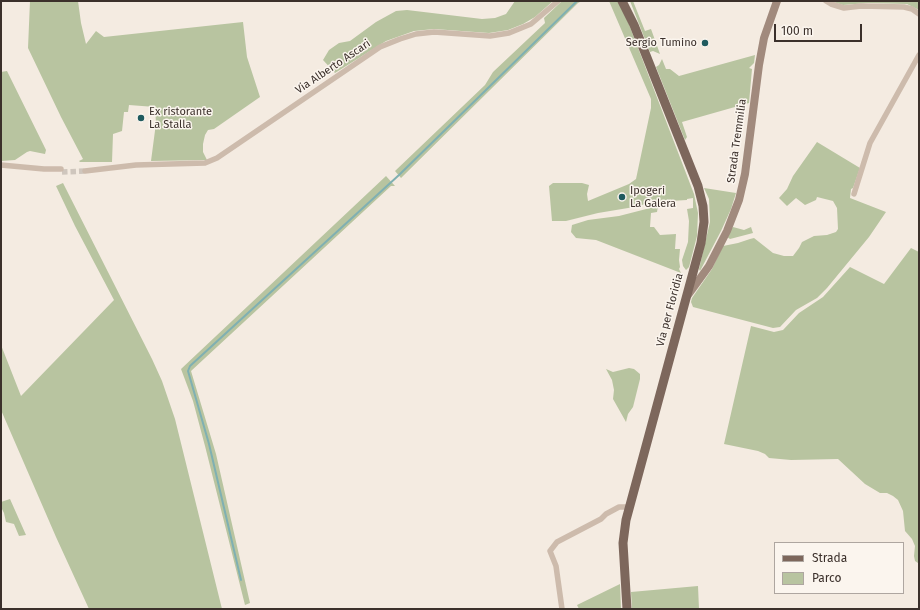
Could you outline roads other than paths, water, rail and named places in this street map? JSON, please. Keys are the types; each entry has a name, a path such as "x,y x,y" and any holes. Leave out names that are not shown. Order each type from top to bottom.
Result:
{"main road":[{"path":"622,1 634,25"},
{"path":"627,1 634,25"},
{"name":"Strada Tremmilia","path":"686,297 708,266 727,231 739,200 745,174 764,38 777,1"},
{"name":"Via per Floridia","path":"626,609 623,543 628,507 703,234 704,222 703,206 698,186 634,25"}],"street":[{"name":"Via Alberto Ascari","path":"84,170 205,163 218,158 380,47 400,39 434,32 490,36 509,33 531,24 558,1"},
{"path":"826,1 844,8 861,6 904,7 912,9 919,14"},
{"path":"854,194 870,143 919,55"},
{"path":"1,165 14,166 35,171 62,170"},
{"path":"562,609 556,566 550,551 557,542 601,519 606,514 619,507 628,507"}],"waterway":[{"path":"241,580 209,444 188,371 190,366 399,175 577,1"}],"tunnel":[{"path":"62,172 85,171"}],"place":[{"name":"Sergio Tumino","path":"705,43"},
{"name":"Ex ristorante La Stalla","path":"141,118"},
{"name":"Ipogeri La Galera","path":"622,197"}]}
